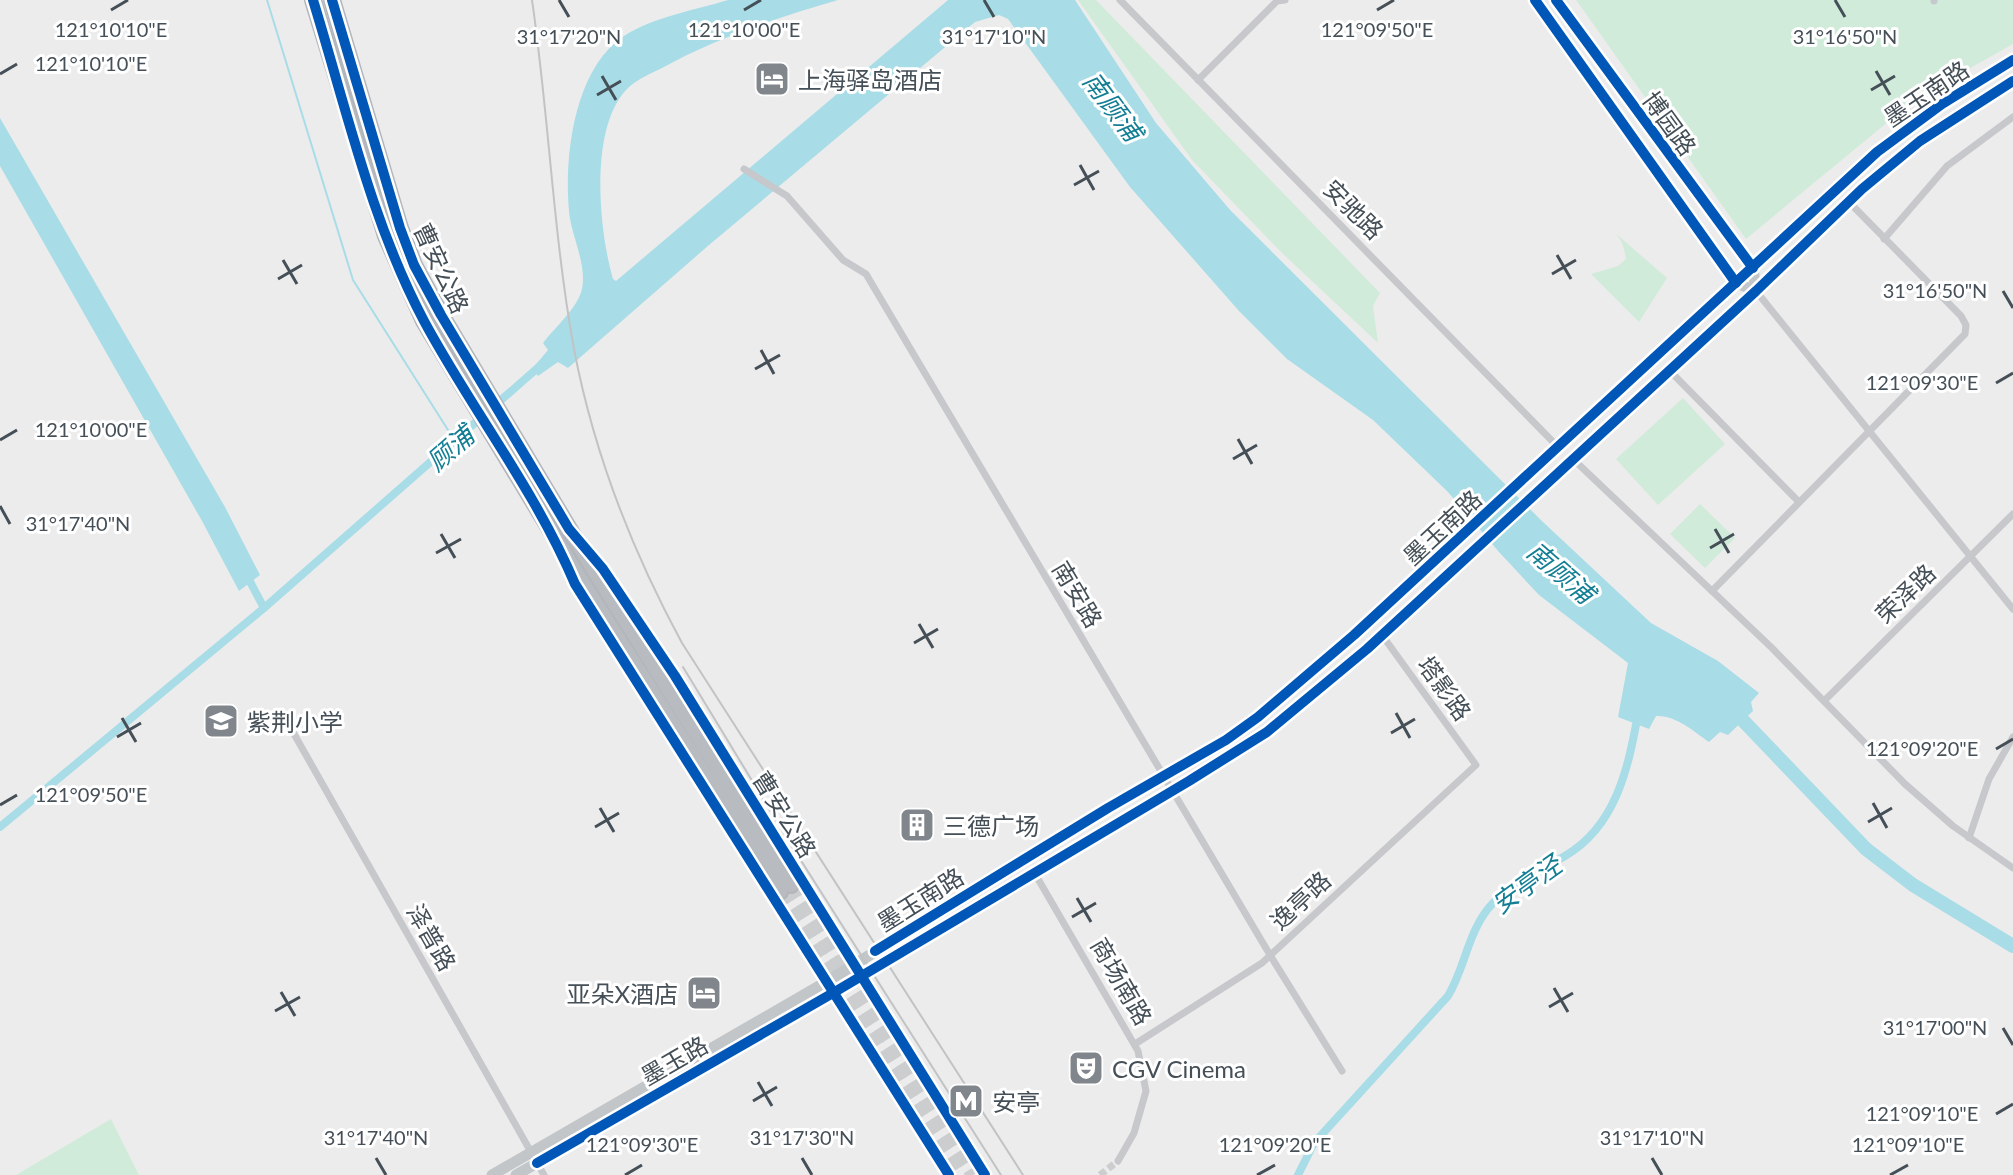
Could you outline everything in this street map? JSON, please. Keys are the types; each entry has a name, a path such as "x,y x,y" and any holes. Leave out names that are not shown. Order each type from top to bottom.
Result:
{"highway":[{"name":"曹安公路","path":"313,0 396,261 424,321 555,536 786,889 484,389 414,265 386,183 332,0"}],"main road":[{"name":"博园路","path":"1535,0 1736,283"},
{"name":"博园路","path":"1556,0 1753,268 1756,291"},
{"name":"墨玉南路","path":"826,982 1258,717 1354,635 1877,152 1942,104 2012,60"},
{"name":"墨玉南路","path":"833,993 1267,732 1382,635 1756,291 1848,201 1920,141 2013,81"},
{"path":"1736,283 1756,291"},
{"name":"曹安公路","path":"569,529 603,569 675,676 861,976"},
{"name":"曹安公路","path":"555,536 575,584 949,1175"},
{"path":"861,976 985,1175"},
{"name":"墨玉路","path":"516,1175 534,1157 826,982"},
{"name":"墨玉路","path":"492,1175 534,1157 833,993"}],"street":[{"name":"安驰路","path":"1120,0 1558,447"},
{"path":"1198,80 1277,1 1285,0"},
{"path":"1884,239 1947,166 2013,117"},
{"name":"南安路","path":"744,169 778,190 843,260 866,274 1342,1071"},
{"path":"1712,591 1965,334 1966,325 1961,316 1848,201"},
{"path":"1756,291 2013,609"},
{"path":"1669,370 1799,502"},
{"path":"1573,458 1825,700 1905,784 1969,838 2013,868"},
{"name":"荣泽路","path":"1825,700 2013,514"},
{"name":"塔影路","path":"1382,635 1476,765"},
{"name":"泽普路","path":"285,718 544,1175"},
{"path":"1969,838 1989,779 2013,737"},
{"name":"逸亭路","path":"1135,1044 1270,955 1476,765"},
{"name":"商场南路","path":"1034,872 1135,1044 1146,1091 1134,1133 1118,1161"}],"green space":[{"path":"1078,0 1096,0 1380,293 1373,306 1378,343 1282,253 1192,160"},
{"path":"1576,0 2013,0 2013,44 1917,98 1746,239"},
{"path":"1614,232 1667,278 1639,322 1591,274 1618,266 1626,259 1624,248"},
{"path":"1683,398 1725,444 1658,505 1616,459"},
{"path":"1700,504 1735,538 1705,568 1670,534"},
{"path":"111,1119 139,1175 16,1175"}],"water":[{"path":"728,0 838,0 726,38 648,75 626,90 614,108 606,130 600,182 604,235 613,279 616,281 948,0 1075,0 1156,123 1231,211 1543,522 1651,623 1718,661 1759,693 1751,702 1753,711 1728,735 1720,732 1709,742 1684,724 1663,716 1656,716 1649,729 1618,717 1628,663 1539,595 1448,492 1373,420 1287,359 1239,311 1130,187 1008,19 999,15 975,22 568,368 558,362 538,376 532,369 548,350 543,343 571,311 582,289 581,259 570,220 568,165 583,91 607,51 635,29"},
{"path":"0,118 225,507 260,575 239,591 0,166"}],"waterway":[{"path":"267,0 353,280 455,441"},
{"name":"顾浦","path":"0,827 264,608 541,365"},
{"path":"246,574 264,608"},
{"name":"南顾浦","path":"1732,709 1866,849 1913,885 2013,946"},
{"name":"安亭泾","path":"1298,1175 1314,1143 1448,996 1478,924 1493,903 1518,883 1582,844 1597,829 1624,775 1638,714"}],"tunnel":[{"path":"791,885 973,1175"},
{"path":"780,892 959,1175"},
{"path":"1100,1175 1118,1161"}],"railway":[{"path":"532,0 561,262 574,349 592,426 616,500 646,572 682,643 1023,1175"},
{"path":"683,667 793,848 1001,1175"}],"cycle path":[{"path":"313,0 374,204 405,283 424,321 541,516 575,584 949,1175"},
{"path":"332,0 400,228 414,265 441,315 569,529 603,569 675,676 985,1175"},
{"path":"1535,0 1736,283"},
{"path":"1556,0 1753,268"},
{"path":"875,951 1108,808 1226,740 1258,717 1354,635 1877,152 1942,104 2013,60"},
{"path":"537,1163 833,993 1267,732 1367,649 1756,291 1862,189 1920,141 2013,81"}],"place":[{"name":"上海驿岛酒店","path":"772,79"},
{"name":"紫荆小学","path":"221,721"},
{"name":"三德广场","path":"917,825"},
{"name":"亚朵X酒店","path":"704,993"},
{"name":"CGV Cinema","path":"1086,1068"},
{"name":"安亭","path":"966,1101"}]}
